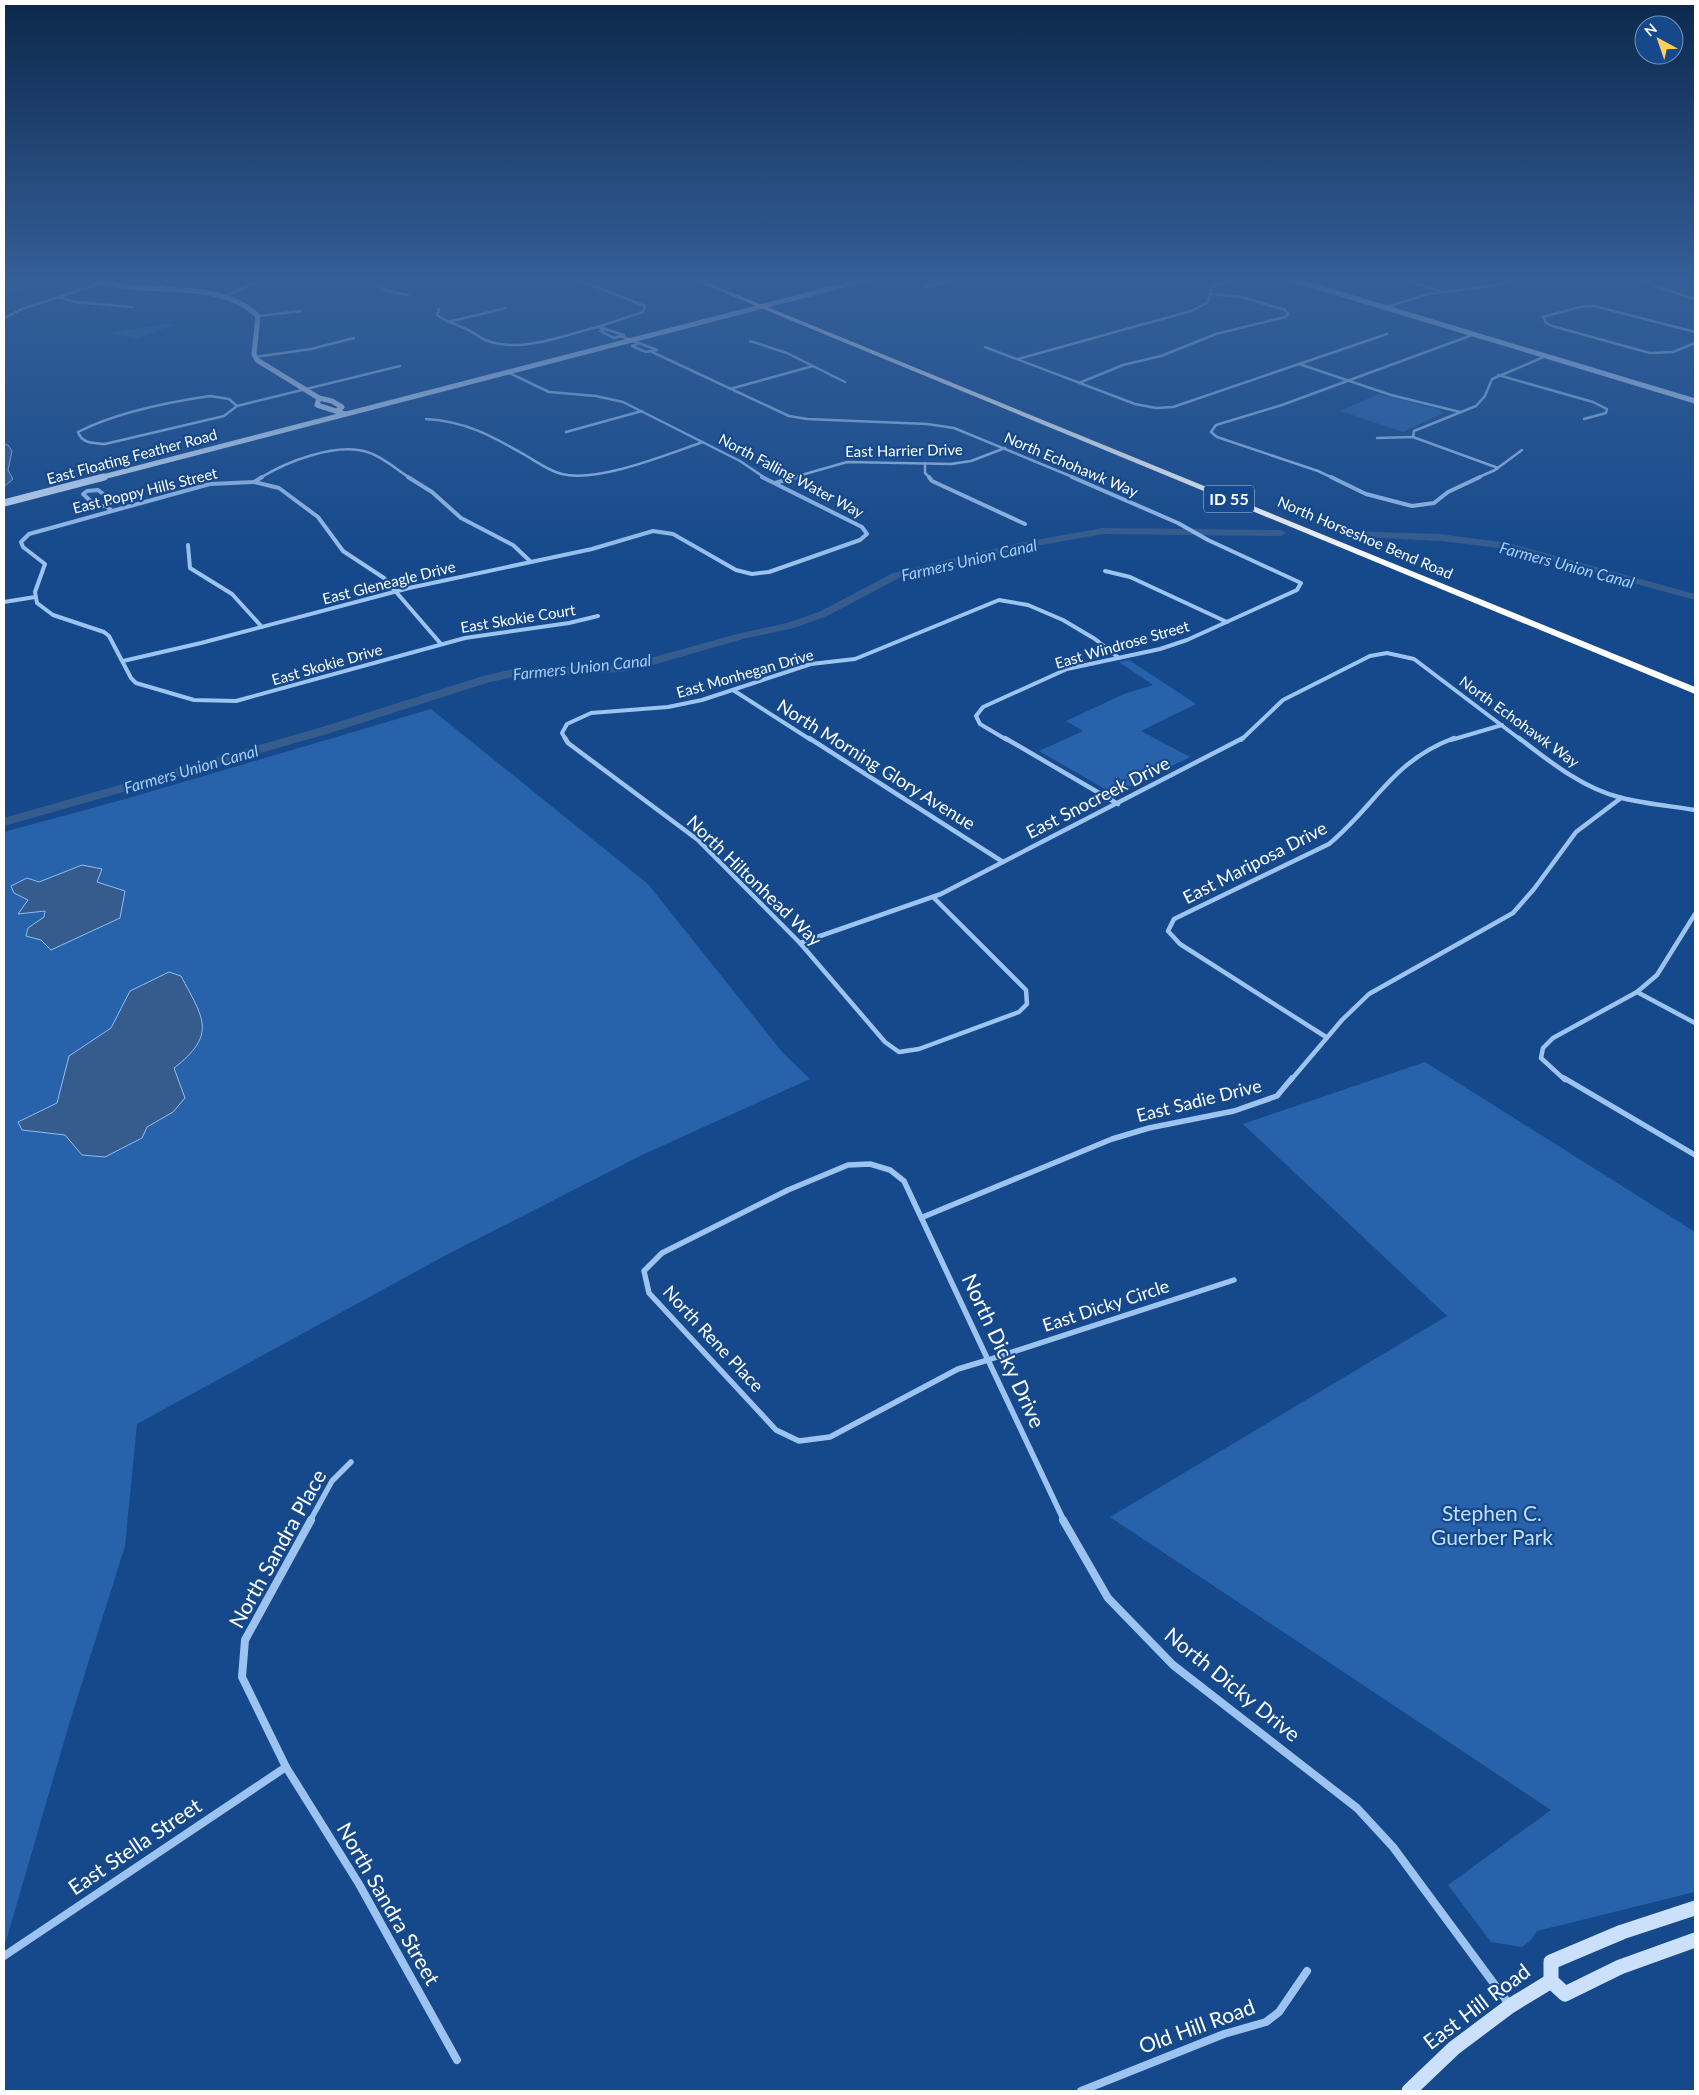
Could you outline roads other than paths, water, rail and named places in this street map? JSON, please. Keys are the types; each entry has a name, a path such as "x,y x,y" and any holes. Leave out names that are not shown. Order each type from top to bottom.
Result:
{"highway":[{"name":"North Horseshoe Bend Road","path":"930,375 1695,691"}],"street":[{"path":"280,375 319,398 332,401 342,407 338,410"},
{"path":"238,406 227,398 197,398 94,424 78,432 79,436 86,442 95,444 116,443 224,416 238,406 365,375"},
{"name":"East Floating Feather Road","path":"4,503 496,375"},
{"name":"North Falling Water Way","path":"513,375 549,392 613,398 642,411 740,461 775,483 862,527 867,534 860,540 769,572 752,574"},
{"name":"North Echohawk Way","path":"700,375 782,414 798,418 937,425 954,428 1005,448 1190,530 1292,577 1301,584"},
{"path":"730,389 781,375"},
{"path":"831,375 845,382"},
{"path":"1057,375 1134,404 1156,408 1173,407 1267,375"},
{"path":"1079,383 1099,375"},
{"path":"1330,375 1391,394 1460,412"},
{"path":"1361,375 1281,405 1216,425 1211,432 1217,437 1318,471 1366,494 1412,506 1434,503 1448,492 1498,468 1522,450"},
{"path":"1413,437 1414,432 1476,406 1484,396 1492,379 1498,375 1593,402 1606,409 1606,413 1603,415 1584,418"},
{"path":"1608,375 1695,401"},
{"path":"319,398 317,405 327,411 338,410 346,414"},
{"path":"566,432 642,411"},
{"path":"426,419 446,419 465,422 556,473 575,476 594,474 704,442"},
{"path":"1377,438 1413,437 1422,442 1498,468"},
{"path":"254,482 279,466 333,450 352,448 369,452 432,492 461,518 520,549 531,562"},
{"name":"East Harrier Drive","path":"775,483 848,462 962,463 1005,448"},
{"path":"925,463 925,473 932,481 1026,524"},
{"path":"254,482 278,488 314,514 344,551 378,574 397,591 441,644"},
{"name":"East Poppy Hills Street","path":"34,597 36,587 45,571 45,564 23,547 21,542 29,534 210,484 254,482"},
{"path":"79,484 87,491"},
{"path":"106,506 112,501 98,490 87,491 83,494 96,506 106,506 112,511"},
{"name":"East Gleneagle Drive","path":"123,661 397,591 531,562 660,531 673,534 736,570 752,574"},
{"path":"188,545 190,568 232,594 262,627"},
{"path":"1105,572 1130,577 1227,622"},
{"name":"East Windrose Street","path":"1118,804 980,724 976,716 982,707 1067,669 1172,646 1297,590 1301,584"},
{"path":"4,602 34,597"},
{"name":"East Skokie Drive","path":"34,597 41,608 49,613 104,632 109,636 131,678 136,683 194,700 218,702 254,698 441,644"},
{"name":"East Monhegan Drive","path":"567,724 591,714 668,707 733,690 811,664 855,659 872,654 991,602 1010,600 1022,602 1095,637 1119,658"},
{"name":"East Skokie Court","path":"441,644 491,633 569,623 598,616"},
{"name":"North Echohawk Way","path":"1393,653 1414,659 1554,765 1583,782 1621,798 1695,810"},
{"name":"East Snocreek Drive","path":"800,943 932,897 1231,746 1248,735 1283,700 1370,656 1393,653"},
{"name":"North Morning Glory Avenue","path":"733,690 1003,862"},
{"name":"North Hiltonhead Way","path":"567,724 562,733 568,743 698,840 800,943 885,1042 899,1052 919,1049 1019,1012 1027,1004 1026,990 932,897"},
{"name":"East Mariposa Drive","path":"1326,1037 1180,944 1168,931 1174,919 1329,844 1343,833 1406,764 1466,733 1502,725"},
{"name":"East Sadie Drive","path":"923,1217 1112,1139 1149,1128 1234,1111 1277,1096 1353,1007 1369,994 1513,913 1534,889 1576,832 1621,798"},
{"path":"1694,917 1657,975 1637,992 1553,1038 1543,1048 1541,1058 1566,1080 1695,1155"},
{"path":"1637,992 1695,1023"},
{"name":"North Rene Place","path":"923,1217 904,1181 890,1170 870,1164 848,1165 788,1190 662,1253 644,1272 649,1294 776,1430 800,1441 830,1436 958,1369 987,1360"},
{"name":"North Dicky Drive","path":"923,1217 987,1360 1061,1517 1108,1598 1173,1665 1357,1808 1393,1847 1510,2006"},
{"name":"East Dicky Circle","path":"987,1360 1234,1280"},
{"name":"North Sandra Place","path":"286,1767 242,1677 245,1640 332,1481 351,1462"},
{"name":"East Stella Street","path":"4,1956 286,1767"},
{"name":"North Sandra Street","path":"286,1767 359,1884 457,2060"},
{"name":"East Hill Road","path":"1695,1908 1647,1921 1599,1939 1551,1962 1551,1981 1565,1994 1620,1967 1695,1940"},
{"name":"Old Hill Road","path":"1081,2091 1224,2034 1266,2022 1279,2012 1308,1971"},
{"name":"East Hill Road","path":"1409,2091 1454,2048 1510,2006 1551,1981"}],"waterway":[{"name":"Farmers Union Canal","path":"4,822 323,731 487,679 513,673 620,668 645,663 741,636 790,626 823,614 897,575 1019,546 1103,531 1281,533"},
{"name":"Farmers Union Canal","path":"1349,534 1440,538 1508,546 1695,597"}],"park label":[{"name":"Stephen C. Guerber Park","path":"1492,1526"}]}
